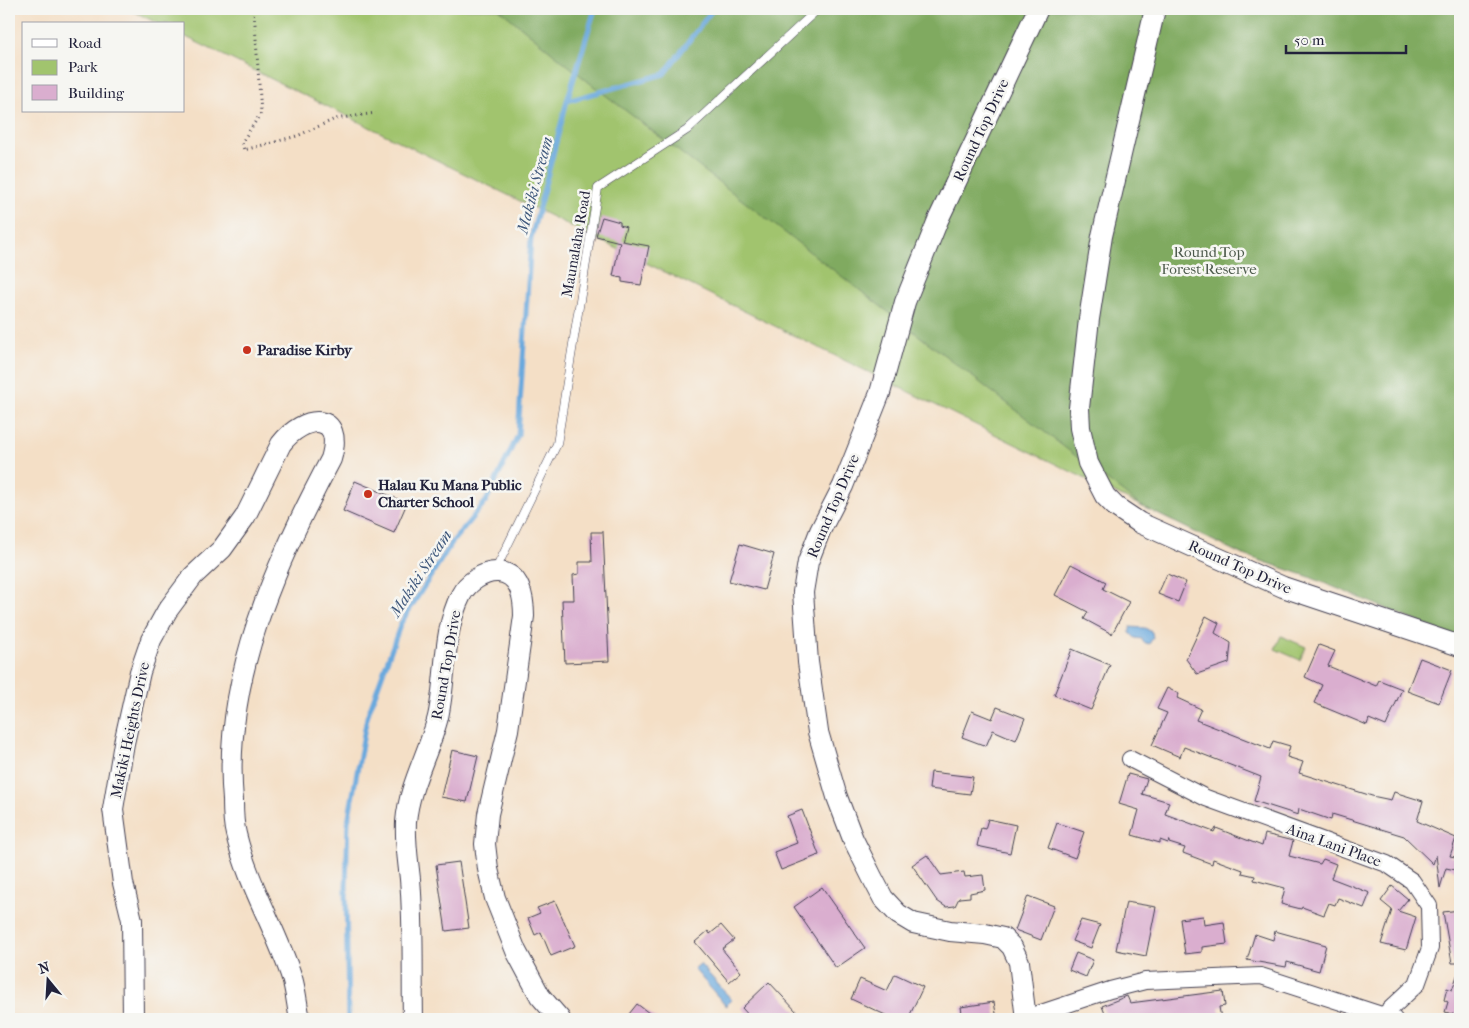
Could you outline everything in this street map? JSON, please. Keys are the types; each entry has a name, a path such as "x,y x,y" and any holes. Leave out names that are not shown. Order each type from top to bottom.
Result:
{"street":[{"name":"Round Top Drive","path":"1026,1019 1019,962 1012,947 1003,938 985,934 950,931 913,923 898,914 883,898 872,877 853,839 836,797 818,732 808,662 804,592 808,562 820,531 843,486 880,393 905,302 916,274 938,220 1038,9"},
{"name":"Round Top Drive","path":"1155,9 1102,236 1089,318 1079,408 1080,428 1088,463 1105,496 1116,507 1140,523 1283,586 1460,646"},
{"name":"Makiki Heights Drive","path":"133,1019 132,920 123,883 113,809 124,744 140,672 151,640 166,611 193,576 222,549 245,517 281,444 288,434 301,425 314,421 326,425 332,432 334,446 331,459 292,535 259,619 237,704 231,762 235,832 245,865 292,979 300,1019"},
{"name":"Round Top Drive","path":"414,1019 410,878 406,853 409,803 432,740 439,714 452,614 462,592 471,581 497,572"},
{"path":"497,572 511,576 518,585 524,604 524,616 508,730 488,814 484,844 495,898 516,951 540,996 560,1019"},
{"name":"Aina Lani Place","path":"1026,1019 1110,990 1145,981 1261,976 1390,1017 1417,984 1430,948 1429,906 1412,880 1387,864 1206,798 1130,759"}],"lane":[{"name":"Maunalaha Road","path":"497,572 498,565 557,444 598,188 687,130 818,9"}],"path":[{"path":"254,9 261,113 242,142 244,150 297,136 336,119 376,113"}],"green space":[{"name":"Round Top Forest Reserve","path":"129,9 1460,9 1307,576 1241,554 1141,506 185,36 185,22 155,22"},
{"name":"Round Top Forest Reserve","path":"499,9 1460,9 1460,639 1307,576 1241,554 1141,506 591,84"},
{"path":"1281,636 1306,647 1300,660 1275,649"}],"water":[{"path":"1130,627 1145,628 1152,632 1153,638 1149,644 1143,642 1142,639 1135,638 1130,633"},
{"path":"700,964 732,1000 726,1006 694,969"}],"building":[{"path":"602,217 620,222 620,225 626,227 622,241 649,246 641,285 622,282 622,278 613,276 620,242 596,236"},
{"name":"Halau Ku Mana Public Charter School","path":"355,481 407,503 394,533 343,511"},
{"path":"591,532 603,532 609,661 565,663 562,600 574,600 573,575 579,574 579,562 592,562"},
{"path":"740,544 774,554 764,590 729,581"},
{"path":"1071,564 1106,582 1103,589 1129,602 1112,634 1084,619 1088,612 1055,595"},
{"path":"1167,574 1186,582 1178,602 1158,594"},
{"path":"1206,616 1219,623 1215,633 1231,643 1229,663 1197,674 1186,659"},
{"path":"1319,645 1335,651 1328,666 1376,686 1379,680 1402,689 1386,726 1369,719 1367,725 1314,703 1322,685 1305,677"},
{"path":"1072,649 1110,665 1091,710 1054,695"},
{"path":"1420,658 1452,670 1439,703 1407,691"},
{"path":"1167,688 1179,694 1177,698 1201,709 1196,720 1270,749 1273,741 1290,746 1287,757 1303,762 1299,773 1372,796 1391,800 1394,792 1423,801 1417,821 1456,838 1450,856 1460,858 1460,871 1446,868 1440,888 1436,855 1433,864 1404,836 1332,814 1331,820 1299,809 1298,815 1254,801 1261,777 1184,747 1180,757 1152,745 1167,713 1157,709"},
{"path":"997,707 1025,718 1016,740 993,730 986,746 962,737 972,711 992,719"},
{"path":"452,750 478,756 467,802 441,797"},
{"path":"931,772 973,777 970,794 929,789"},
{"path":"1128,774 1147,779 1142,794 1169,802 1165,814 1214,832 1216,828 1262,846 1265,834 1293,841 1289,856 1320,864 1323,859 1336,864 1331,878 1370,893 1364,908 1338,898 1335,905 1329,903 1324,915 1302,907 1301,909 1281,904 1285,888 1254,880 1255,876 1242,873 1243,870 1213,859 1212,864 1183,853 1185,848 1169,843 1169,840 1168,843 1160,840 1160,843 1132,835 1139,810 1119,804"},
{"path":"802,810 819,855 781,870 774,852 797,843 787,816"},
{"path":"988,819 1016,825 1010,853 977,846 981,828 985,829"},
{"path":"1057,823 1084,832 1075,858 1048,848"},
{"path":"927,855 941,875 964,872 965,877 983,875 985,890 970,893 970,897 959,898 955,906 946,907 937,901 912,865"},
{"path":"459,862 469,928 446,931 436,865"},
{"path":"1392,886 1408,899 1398,911 1416,917 1406,950 1381,944 1392,910 1381,901"},
{"path":"822,887 865,948 836,968 794,907"},
{"path":"1028,896 1054,906 1041,940 1015,930"},
{"path":"555,901 575,946 551,956 541,932 535,935 528,918 540,913 537,908"},
{"path":"1126,902 1156,907 1146,956 1116,950"},
{"path":"1460,910 1460,963 1452,963 1443,912"},
{"path":"1203,916 1204,925 1224,922 1227,944 1202,947 1202,952 1185,954 1180,919"},
{"path":"1081,920 1100,925 1091,948 1072,941"},
{"path":"721,925 734,940 722,949 741,972 729,982 695,942 708,931 710,934"},
{"path":"1275,931 1326,945 1319,971 1287,962 1286,967 1247,960 1255,934 1273,940"},
{"path":"1076,953 1093,960 1086,977 1069,970"},
{"path":"1458,973 1460,973 1460,1016 1445,1012 1448,1002 1444,1000 1447,988 1452,990"},
{"path":"895,974 923,987 908,1019 894,1019 851,999 860,979 887,991"},
{"path":"769,982 797,1012 789,1019 752,1019 742,1008"},
{"path":"1223,991 1225,1006 1219,1007 1221,1019 1107,1019 1102,1006 1127,996 1130,1003"},
{"path":"994,1002 997,1019 963,1019 961,1007"},
{"path":"637,1004 657,1019 625,1019"}],"waterway":[{"name":"Makiki Stream","path":"348,1019 346,887 348,822 367,717 401,623 453,541 486,501 518,435 531,238 567,101 595,9"},
{"path":"567,101 664,74 713,9"}],"place":[{"name":"Paradise Kirby","path":"247,350"},
{"name":"Halau Ku Mana Public Charter School","path":"368,494"}]}
